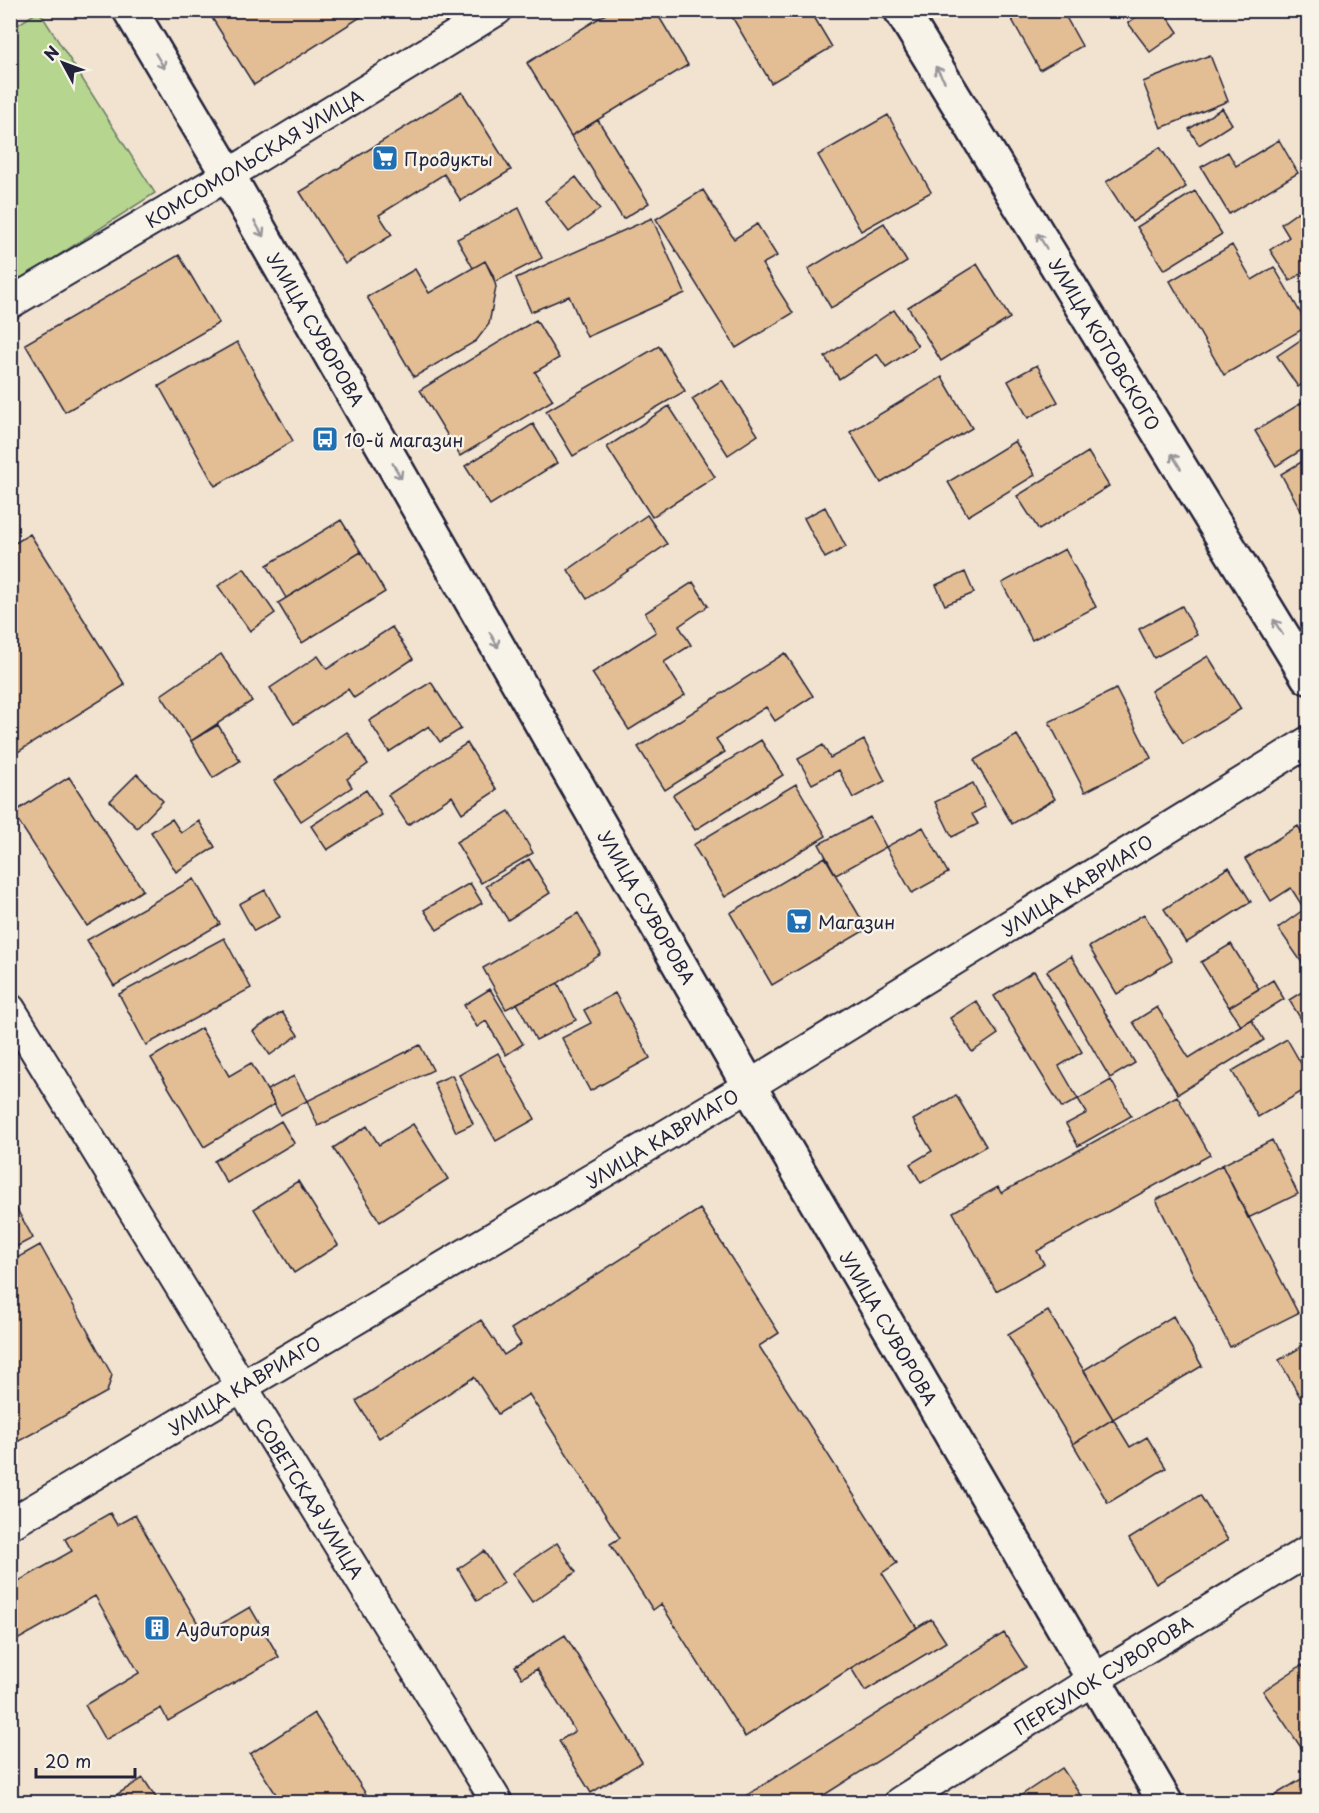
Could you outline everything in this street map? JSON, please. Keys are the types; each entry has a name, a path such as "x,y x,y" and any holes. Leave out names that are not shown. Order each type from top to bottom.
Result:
{"main road":[{"name":"УЛИЦА СУВОРОВА","path":"130,10 228,175 749,1086 1165,1803"},
{"name":"УЛИЦА КОТОВСКОГО","path":"901,10 1308,677"}],"street":[{"name":"КОМСОМОЛЬСКАЯ УЛИЦА","path":"10,303 228,175 496,10"},
{"name":"УЛИЦА КАВРИАГО","path":"10,1524 749,1086 1308,742"},
{"name":"СОВЕТСКАЯ УЛИЦА","path":"10,1009 497,1803"},
{"name":"ПЕРЕУЛОК СУВОРОВА","path":"900,1803 1093,1680 1308,1551"}],"green space":[{"path":"39,11 155,193 11,286 11,29"}],"building":[{"path":"207,10 366,10 367,13 254,85"},
{"path":"612,10 655,10 688,65 571,136 527,63"},
{"path":"728,10 810,10 832,47 771,83"},
{"path":"1019,10 1062,10 1082,46 1040,70 1010,16"},
{"path":"1146,10 1163,10 1178,32 1150,52 1128,23"},
{"path":"1210,55 1228,101 1161,128 1143,82"},
{"path":"462,92 511,170 461,201 444,174 379,215 392,235 345,264 300,192"},
{"path":"1222,108 1232,124 1199,145 1189,129"},
{"path":"888,115 931,192 861,231 818,155"},
{"path":"598,120 649,203 623,219 571,136"},
{"path":"1279,140 1298,173 1229,214 1201,167 1228,152 1236,166"},
{"path":"1160,147 1186,187 1132,222 1106,182"},
{"path":"576,177 600,209 569,232 545,201"},
{"path":"703,190 734,239 757,224 777,256 762,264 793,313 736,348 656,219"},
{"path":"1195,191 1222,234 1164,270 1137,227"},
{"path":"1308,205 1308,269 1290,281 1270,250 1289,237 1281,224"},
{"path":"519,208 542,258 495,282 485,261 473,268 457,239"},
{"path":"652,218 685,293 587,337 569,296 531,312 516,278"},
{"path":"884,223 907,262 831,308 808,269"},
{"path":"1232,245 1252,280 1274,267 1308,326 1224,375 1170,281"},
{"path":"179,255 219,323 65,412 25,344"},
{"path":"485,261 493,275 496,287 489,324 476,341 414,377 367,297 415,269 429,293"},
{"path":"977,264 1010,318 941,361 908,307"},
{"path":"894,310 918,346 886,367 877,354 839,379 825,357"},
{"path":"536,320 559,358 535,372 553,400 460,456 420,390"},
{"path":"1308,335 1308,380 1298,387 1277,356"},
{"path":"237,342 293,441 215,486 159,386"},
{"path":"659,346 685,391 573,456 546,411"},
{"path":"1037,365 1058,402 1028,418 1008,381"},
{"path":"942,377 972,428 881,483 850,432"},
{"path":"722,380 758,435 728,455 692,399"},
{"path":"1308,399 1308,446 1276,466 1255,431"},
{"path":"669,406 715,477 652,517 607,447"},
{"path":"533,424 557,463 490,505 465,466"},
{"path":"1015,441 1035,475 968,516 948,482"},
{"path":"1088,452 1109,486 1039,530 1017,496"},
{"path":"1308,458 1308,513 1304,516 1281,474"},
{"path":"825,507 846,547 825,558 804,518"},
{"path":"647,515 667,544 587,599 568,570"},
{"path":"341,520 361,552 286,598 267,565"},
{"path":"30,534 125,685 10,757 10,546"},
{"path":"1065,549 1096,607 1032,640 1002,583"},
{"path":"361,552 385,592 302,643 278,603"},
{"path":"244,568 275,613 250,631 218,586"},
{"path":"965,572 974,593 945,605 936,585"},
{"path":"693,582 708,606 679,626 691,645 664,662 685,695 629,730 592,673 656,632 645,613"},
{"path":"1182,606 1197,635 1154,658 1139,629"},
{"path":"392,627 413,659 354,698 348,689 294,724 270,688 318,656 327,669"},
{"path":"785,653 813,696 775,721 766,707 716,739 725,752 665,790 638,747"},
{"path":"221,654 252,701 191,741 161,695"},
{"path":"1208,656 1241,709 1183,744 1151,691"},
{"path":"431,682 461,729 440,742 429,726 389,752 369,721"},
{"path":"1116,689 1151,758 1085,792 1049,722"},
{"path":"218,725 240,761 213,778 191,741"},
{"path":"347,732 368,764 347,779 352,787 301,821 274,781"},
{"path":"1017,735 1055,799 1012,824 974,760"},
{"path":"761,740 783,775 695,830 673,795"},
{"path":"864,740 885,781 853,798 839,770 812,784 798,759 823,745 830,758"},
{"path":"467,743 497,790 462,813 452,796 408,825 388,795"},
{"path":"137,774 163,801 137,828 110,801"},
{"path":"69,777 143,890 87,926 13,813"},
{"path":"973,783 985,807 972,814 978,824 952,837 935,802"},
{"path":"796,784 826,836 725,897 693,845"},
{"path":"366,790 382,815 327,850 311,826"},
{"path":"509,811 533,853 481,883 456,842"},
{"path":"870,817 886,847 836,875 819,844"},
{"path":"172,819 181,833 199,821 215,847 176,872 151,832"},
{"path":"1298,826 1308,843 1308,915 1291,888 1271,901 1245,859"},
{"path":"923,827 948,873 912,893 886,847"},
{"name":"Магазин","path":"825,857 867,929 772,985 730,913"},
{"path":"529,859 550,893 508,920 486,886"},
{"path":"1229,867 1251,902 1186,943 1164,909"},
{"path":"194,879 220,924 114,986 87,940"},
{"path":"470,883 482,903 437,930 424,910"},
{"path":"265,890 280,917 254,931 239,904"},
{"path":"1303,910 1308,919 1307,970 1278,928"},
{"path":"578,913 601,954 558,983 506,1009 483,968"},
{"path":"1144,914 1172,961 1117,994 1089,947"},
{"path":"224,938 251,988 146,1045 119,994"},
{"path":"1231,944 1259,989 1229,1007 1201,962"},
{"path":"1071,956 1135,1063 1110,1078 1047,971"},
{"path":"1034,971 1082,1052 1059,1066 1078,1099 1062,1108 994,996"},
{"path":"1273,980 1284,999 1241,1026 1229,1007"},
{"path":"558,983 576,1020 536,1040 517,1003"},
{"path":"1308,988 1308,1030 1289,1000"},
{"path":"490,989 523,1044 506,1055 486,1021 477,1027 464,1005"},
{"path":"615,993 650,1058 590,1091 562,1038 591,1023 584,1010"},
{"path":"976,1001 998,1034 972,1052 950,1018"},
{"path":"1157,1007 1189,1058 1251,1019 1264,1040 1178,1094 1133,1022"},
{"path":"282,1012 298,1035 270,1055 253,1031"},
{"path":"201,1028 229,1076 251,1063 275,1104 204,1147 151,1058"},
{"path":"1287,1039 1308,1076 1308,1088 1258,1117 1232,1071"},
{"path":"420,1045 433,1070 318,1126 307,1101"},
{"path":"498,1053 535,1119 496,1141 459,1075"},
{"path":"452,1075 473,1124 456,1132 434,1083"},
{"path":"294,1076 307,1101 280,1115 267,1090"},
{"path":"1111,1080 1131,1116 1078,1146 1066,1124 1087,1113 1078,1099"},
{"path":"956,1095 986,1146 921,1183 910,1164 932,1151 913,1120"},
{"path":"1177,1096 1210,1155 1037,1251 1044,1264 996,1291 953,1212 998,1187 1001,1193"},
{"path":"281,1121 294,1143 227,1183 214,1161"},
{"path":"413,1124 448,1179 380,1222 333,1148 367,1126 379,1145"},
{"path":"1272,1140 1298,1194 1248,1218 1222,1165"},
{"path":"1222,1165 1298,1313 1230,1347 1156,1200"},
{"path":"298,1181 338,1245 294,1273 254,1209"},
{"path":"10,1197 33,1238 10,1250"},
{"path":"700,1209 779,1333 759,1346 897,1563 882,1573 917,1628 745,1737 661,1604 653,1610 610,1544 620,1538 529,1394 498,1414 474,1377 379,1438 356,1401 481,1320 504,1355 521,1344 511,1329"},
{"path":"40,1245 112,1375 107,1392 10,1446 10,1262"},
{"path":"1048,1311 1113,1419 1073,1444 1008,1335"},
{"path":"1173,1316 1202,1366 1113,1419 1084,1370"},
{"path":"1308,1343 1308,1411 1279,1360"},
{"path":"1113,1419 1130,1447 1147,1437 1166,1468 1108,1503 1073,1444"},
{"path":"1200,1495 1228,1540 1156,1584 1129,1539"},
{"name":"Аудитория","path":"110,1513 117,1525 135,1515 204,1634 250,1607 279,1657 168,1721 161,1708 105,1740 85,1705 139,1673 95,1596 10,1644 10,1586 72,1551 65,1539"},
{"path":"557,1543 576,1572 532,1602 512,1573"},
{"path":"484,1551 504,1583 477,1601 458,1569"},
{"path":"931,1619 946,1642 865,1691 851,1668"},
{"path":"1004,1633 1026,1667 813,1802 736,1802"},
{"path":"565,1635 642,1762 591,1793 559,1741 575,1731 537,1669 522,1678 515,1666"},
{"path":"1302,1665 1308,1675 1308,1749 1304,1752 1263,1691"},
{"path":"314,1713 371,1802 281,1802 250,1754"},
{"path":"1062,1768 1085,1802 1011,1802"},
{"path":"1308,1775 1308,1802 1273,1802 1270,1798"},
{"path":"143,1778 159,1802 105,1802"}],"place":[{"name":"Продукты","path":"385,158"},
{"name":"10-й магазин","path":"325,439"},
{"name":"Магазин","path":"799,921"},
{"name":"Аудитория","path":"157,1628"}]}
